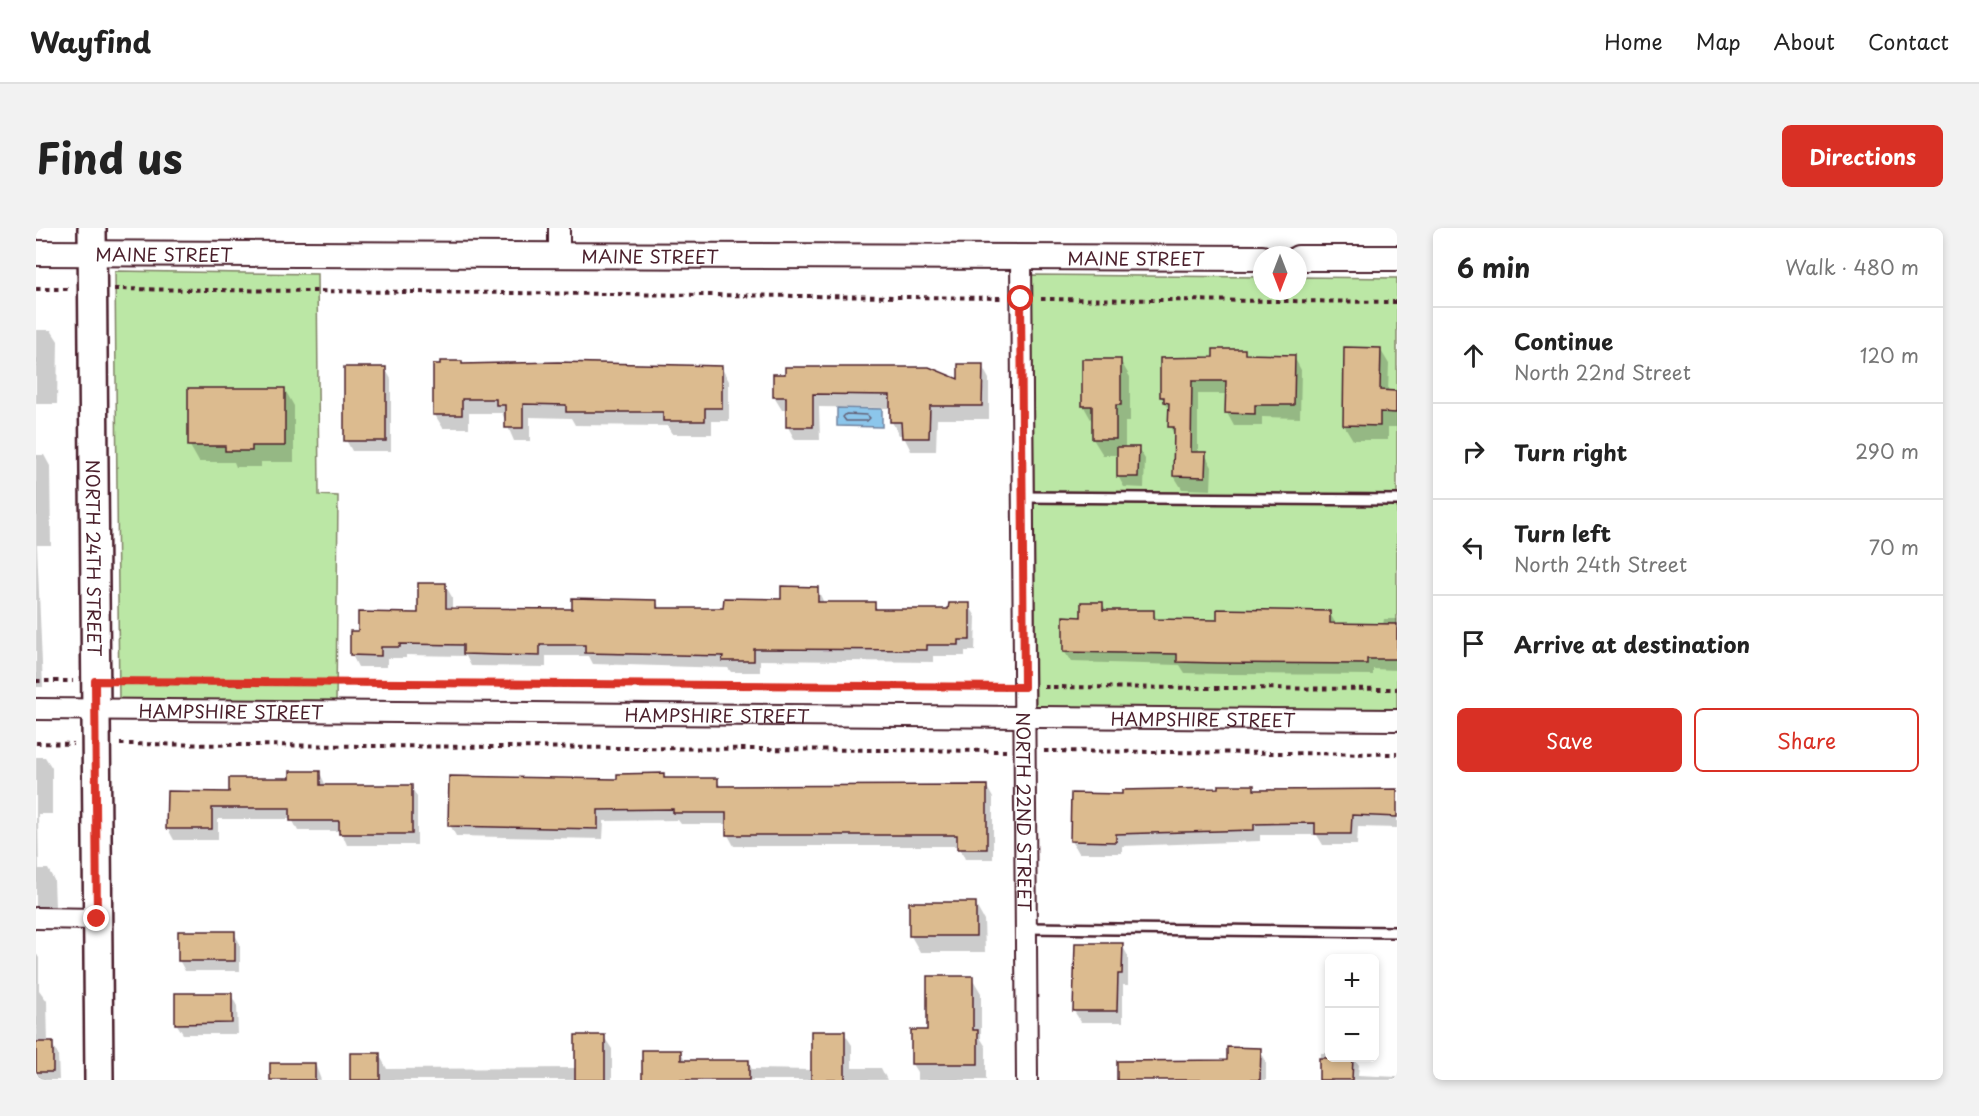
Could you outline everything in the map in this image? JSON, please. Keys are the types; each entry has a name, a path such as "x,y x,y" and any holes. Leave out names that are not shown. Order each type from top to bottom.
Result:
{"main road":[{"name":"NORTH 24TH STREET","path":"92,241 99,1080"}],"street":[{"path":"559,228 559,256"},
{"name":"MAINE STREET","path":"36,253 92,241 559,256 1253,258"},
{"name":"NORTH 22ND STREET","path":"1021,257 1027,1080"},
{"path":"1307,258 1397,258"},
{"name":"HAMPSHIRE STREET","path":"36,709 1397,720"},
{"path":"36,918 97,919"}],"lane":[{"path":"1023,497 1397,500"},
{"path":"1026,928 1397,932"}],"path":[{"path":"36,289 1397,302"},
{"path":"36,681 1397,689"},
{"path":"36,743 1397,754"}],"green space":[{"path":"115,271 317,274 319,495 338,496 336,706 119,704"},
{"path":"1032,275 1253,277 1253,300 1307,300 1307,277 1397,278 1397,710 1036,707"}],"water":[{"path":"837,408 882,409 882,427 837,426"}],"building":[{"path":"1344,347 1381,348 1380,390 1396,391 1396,413 1380,412 1380,426 1343,425"},
{"path":"1213,349 1245,349 1245,354 1295,355 1294,405 1255,405 1255,414 1225,413 1226,381 1192,381 1191,452 1206,452 1205,477 1173,476 1174,427 1168,427 1169,403 1164,402 1164,397 1160,397 1160,358 1213,357"},
{"path":"1082,359 1121,359 1121,405 1116,405 1116,439 1092,439 1092,406 1082,406"},
{"path":"440,361 462,361 462,364 558,362 722,366 722,408 705,408 705,421 663,421 663,412 566,412 566,405 523,404 523,428 505,428 505,405 496,405 496,399 462,399 462,415 433,415 433,364 440,364"},
{"path":"958,364 983,364 982,406 930,406 929,438 902,438 901,422 890,422 890,395 813,394 813,427 786,427 786,397 773,397 773,374 785,374 785,367 929,367 958,379"},
{"path":"344,367 386,367 386,441 344,441"},
{"path":"188,388 285,388 285,446 252,446 252,451 225,451 225,446 188,446"},
{"path":"1117,447 1139,447 1138,477 1117,477"},
{"path":"418,583 446,583 446,608 572,609 572,598 657,600 657,608 723,608 724,598 781,599 781,586 818,587 818,602 875,602 875,609 948,609 949,603 970,603 970,640 959,640 959,645 927,645 927,650 754,649 754,661 722,661 723,656 585,653 585,645 540,645 540,656 463,654 463,645 400,644 400,647 381,647 381,656 350,655 350,631 358,631 358,612 418,613"},
{"path":"1081,602 1103,602 1103,610 1154,610 1154,619 1217,620 1217,609 1330,611 1330,623 1397,624 1397,659 1367,659 1367,664 1217,663 1177,662 1177,654 1063,652 1063,616 1081,617"},
{"path":"290,771 320,771 320,785 412,785 412,834 339,834 339,821 290,821 290,808 212,808 212,829 166,829 167,791 229,792 229,778 290,778"},
{"path":"664,773 664,778 718,778 718,786 987,785 987,849 957,849 957,835 726,835 726,813 673,813 673,809 598,810 598,829 448,826 449,776 617,779 617,774"},
{"path":"1218,785 1254,785 1254,790 1397,789 1397,817 1352,815 1351,834 1315,834 1315,823 1254,824 1254,830 1116,834 1116,842 1070,841 1071,793 1122,794 1122,790 1218,788"},
{"path":"909,902 976,902 976,936 909,936"},
{"path":"178,931 235,931 235,961 178,961"},
{"path":"1075,943 1123,943 1122,974 1118,974 1117,1011 1073,1011"},
{"path":"927,976 973,976 973,1030 978,1030 978,1064 911,1064 911,1030 927,1030"},
{"path":"175,993 232,993 232,1023 175,1024"},
{"path":"811,1031 845,1031 845,1080 811,1080"},
{"path":"575,1035 605,1035 605,1080 575,1080"},
{"path":"36,1042 53,1042 53,1072 36,1072"},
{"path":"1227,1047 1261,1048 1260,1080 1117,1080 1117,1061 1227,1060"},
{"path":"642,1050 681,1050 681,1060 749,1060 749,1080 642,1080"},
{"path":"350,1053 380,1053 380,1080 350,1080"},
{"path":"1319,1058 1325,1058 1325,1062 1353,1062 1352,1080 1319,1080"},
{"path":"270,1063 315,1063 315,1080 270,1080"}],"route":[{"path":"97,919 95,681 1024,687 1021,299"}]}
